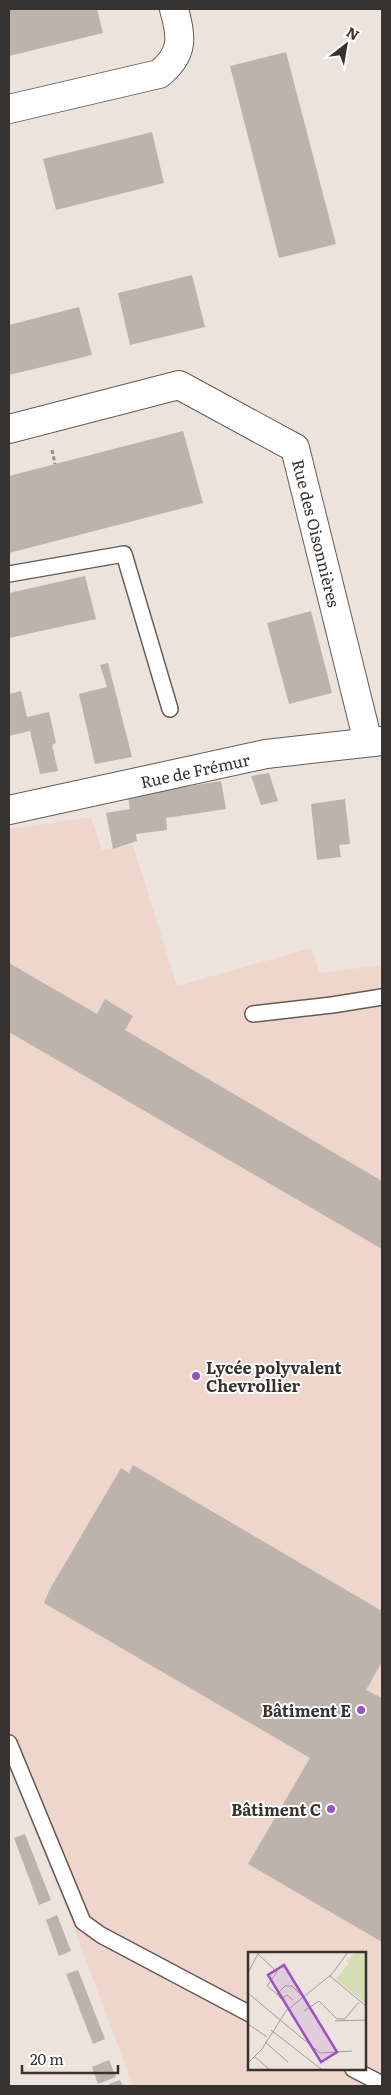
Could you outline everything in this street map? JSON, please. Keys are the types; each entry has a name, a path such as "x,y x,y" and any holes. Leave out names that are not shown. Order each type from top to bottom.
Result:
{"street":[{"path":"9,109 159,74 170,66 180,42 180,28 174,9"},
{"name":"Rue des Oisonnières","path":"9,429 179,385 295,448 375,741"},
{"name":"Rue de Frémur","path":"9,810 266,754 375,741"}],"lane":[{"path":"9,574 124,554 170,709"},
{"path":"253,1014 382,997"},
{"path":"9,1743 83,1922 101,1935 248,2013"},
{"path":"355,2070 382,2084"}],"path":[{"path":"51,448 56,464"}],"shaded area":[{"name":"Lycée polyvalent Chevrollier","path":"91,817 102,850 133,845 177,986 311,948 320,973 382,965 382,2086 133,2086 70,1918 9,1767 9,829"}],"building":[{"path":"9,9 97,9 103,33 9,56"},
{"path":"286,52 336,244 279,258 230,66"},
{"path":"152,132 164,183 56,210 43,159"},
{"path":"192,275 205,327 130,345 118,293"},
{"path":"79,307 92,355 9,375 9,325"},
{"path":"183,431 203,503 9,553 9,476"},
{"path":"85,576 96,619 9,638 9,593"},
{"path":"311,611 332,693 289,704 267,623"},
{"path":"108,663 132,757 95,764 79,694 107,687 100,665"},
{"path":"21,691 27,717 49,712 56,743 52,745 58,771 40,774 30,731 9,736 9,694"},
{"path":"269,773 278,801 261,805 251,776"},
{"path":"221,781 226,809 166,818 167,830 136,834 137,841 113,849 106,813 130,809 128,796"},
{"path":"345,799 350,844 339,845 341,857 317,860 311,804"},
{"path":"9,963 97,1014 105,999 133,1016 125,1030 382,1181 382,1249 9,1032"},
{"path":"133,1465 382,1611 382,1662 366,1690 382,1698 382,1942 248,1864 310,1758 44,1603 50,1589 121,1468 129,1473"},
{"path":"25,1834 51,1900 39,1905 14,1838"},
{"path":"57,1915 71,1951 59,1956 46,1920"},
{"path":"78,1970 105,2039 93,2044 66,1974"},
{"path":"109,2060 116,2077 98,2084 92,2067"},
{"path":"120,2080 123,2086 109,2086 109,2084"}],"place":[{"name":"Lycée polyvalent Chevrollier","path":"196,1376"},
{"name":"Bâtiment E","path":"361,1710"},
{"name":"Bâtiment C","path":"331,1809"}]}
